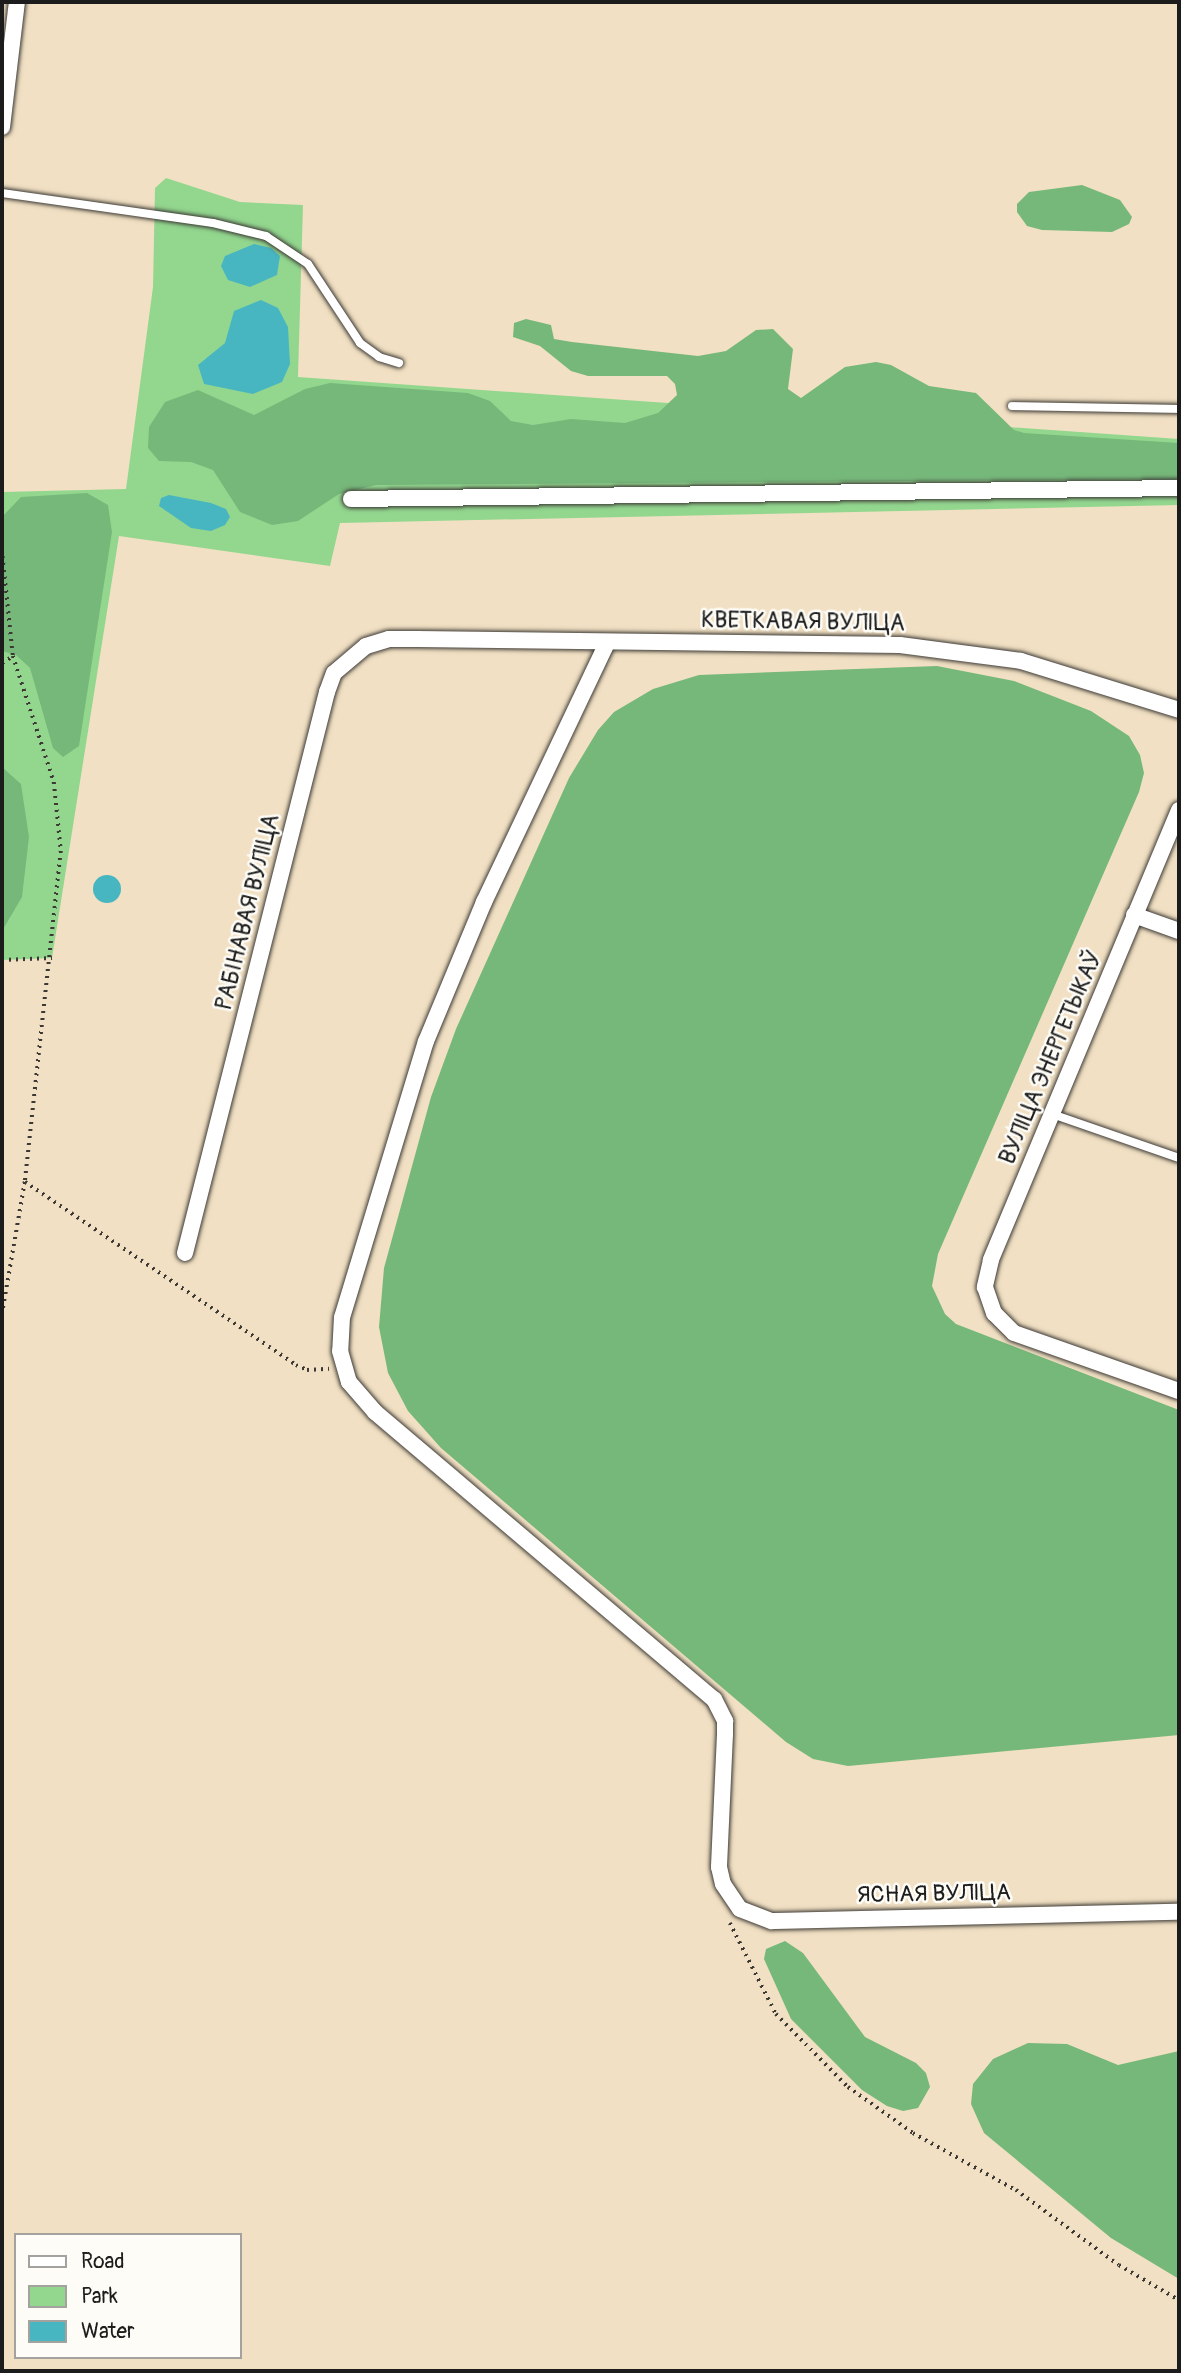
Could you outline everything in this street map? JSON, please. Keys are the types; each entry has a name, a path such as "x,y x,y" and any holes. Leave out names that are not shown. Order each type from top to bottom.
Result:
{"street":[{"path":"2,127 11,11"},
{"path":"351,499 1179,488"},
{"name":"РАБІНАВАЯ ВУЛІЦА","path":"186,1253 327,692 334,674 366,646 389,639 417,639"},
{"name":"КВЕТКАВАЯ ВУЛІЦА","path":"417,639 838,643 958,651 1079,676 1179,710"},
{"path":"344,1366 342,1317 426,1041 484,902 607,642"},
{"name":"ВУЛІЦА ЭНЕРГЕТЫКАЎ","path":"1179,810 987,1273 988,1301 1002,1324 1029,1339 1179,1391"},
{"path":"1135,915 1179,931"},
{"name":"ЯСНАЯ ВУЛІЦА","path":"344,1366 360,1397 375,1412 714,1699 725,1721 719,1867 723,1884 740,1909 772,1921 1179,1912"}],"lane":[{"path":"2,193 213,223 266,236 307,264 360,343 379,357 399,363"},
{"path":"1012,406 1179,409"},
{"path":"1052,1114 1179,1158"}],"path":[{"path":"2,549 12,656 49,761 59,805 61,851 52,958 24,1182 2,1315"},
{"path":"2,663 12,656"},
{"path":"2,960 52,958"},
{"path":"24,1182 296,1365 319,1371 344,1366"},
{"path":"728,1917 776,2014 831,2073 913,2133 1016,2190 1119,2265 1179,2300"}],"green space":[{"path":"166,178 240,202 303,205 298,377 1179,439 1179,505 340,523 330,566 119,536 52,958 2,960 2,492 126,489 153,287 155,188"},
{"path":"1082,185 1120,200 1132,217 1129,224 1112,232 1042,230 1027,226 1017,212 1017,204 1029,192"},
{"path":"526,319 551,325 554,339 698,356 726,351 756,330 773,329 793,349 788,389 801,398 845,367 876,362 891,365 929,386 976,393 1014,430 1024,433 1179,443 1179,479 376,485 339,494 298,521 272,525 240,512 213,470 191,462 159,461 148,448 149,427 165,402 198,390 254,415 305,389 330,383 468,393 490,401 511,421 533,425 571,419 625,423 658,413 677,395 675,384 667,376 588,376 571,371 540,346 513,337 514,323"},
{"path":"87,493 108,505 112,532 79,746 63,757 53,748 30,668 16,655 2,651 2,517 21,497"},
{"path":"937,666 1014,681 1091,711 1129,736 1140,755 1144,773 1139,792 938,1254 932,1286 945,1314 956,1324 1179,1410 1179,1735 848,1766 813,1759 786,1742 441,1448 408,1411 388,1373 379,1327 384,1268 431,1097 456,1029 569,778 598,730 614,712 653,689 699,675"},
{"path":"2,767 21,784 29,837 22,897 2,931"},
{"path":"785,1941 803,1953 865,2037 916,2063 926,2073 930,2087 918,2108 903,2111 887,2106 862,2090 791,2019 764,1959 766,1949"},
{"path":"1028,2043 1067,2044 1118,2065 1179,2051 1179,2279 1111,2238 984,2133 971,2104 973,2084 993,2059"}],"water":[{"path":"254,244 271,248 280,256 277,275 250,287 228,280 221,266 225,256"},
{"path":"261,300 278,308 288,327 290,364 282,382 253,394 204,384 198,365 225,343 234,311"},
{"path":"169,495 211,503 226,509 230,517 225,525 211,531 191,528 159,506 161,498"},
{"path":"107,875 117,879 121,889 117,899 107,903 97,899 93,889 97,879"}]}
